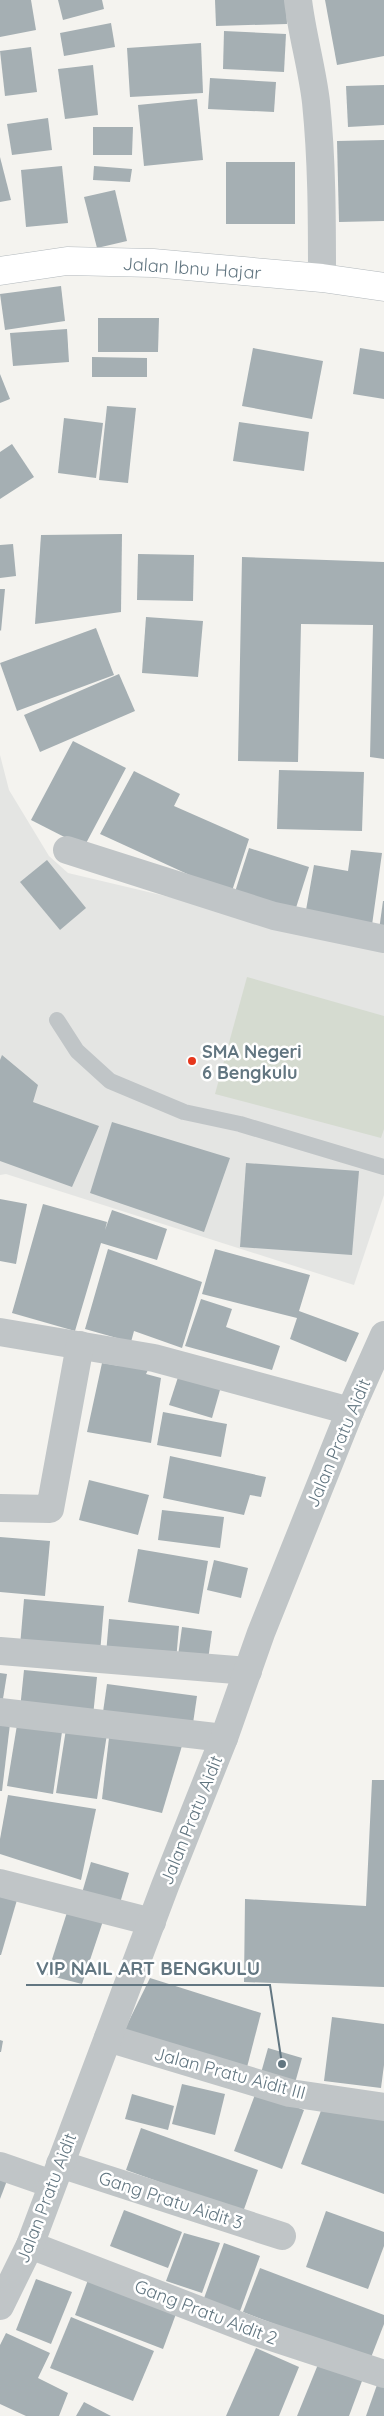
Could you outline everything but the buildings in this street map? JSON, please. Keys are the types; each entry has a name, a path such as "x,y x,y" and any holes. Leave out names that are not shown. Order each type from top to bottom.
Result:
{"street":[{"path":"298,0 301,30 316,100 322,181 322,278"},
{"name":"Jalan Ibnu Hajar","path":"0,271 67,261 153,263 322,278 384,287"},
{"path":"67,850 274,916 384,939"},
{"path":"0,1332 154,1358 350,1411"},
{"name":"Jalan Pratu Aidit","path":"0,2306 30,2244 248,1671 350,1411 384,1335"},
{"path":"0,1508 50,1509 80,1345"},
{"path":"0,1651 248,1671"},
{"path":"0,1712 224,1738"},
{"path":"0,1883 152,1922"},
{"name":"Jalan Pratu Aidit III","path":"108,2038 290,2093 384,2107"},
{"name":"Gang Pratu Aidit 3","path":"0,2166 56,2174 282,2236"},
{"name":"Gang Pratu Aidit 2","path":"30,2244 256,2332 384,2374"}],"lane":[{"path":"58,1020 77,1050 110,1081 184,1112 240,1124 384,1167"}],"shaded area":[{"name":"SMA Negeri 6 Bengkulu","path":"0,755 9,790 49,856 68,873 384,948 384,1195 354,1285 6,1174 0,1175"},
{"path":"247,977 384,1016 384,1129 381,1138 215,1094"}],"place":[{"name":"SMA Negeri 6 Bengkulu","path":"192,1061"},
{"name":"VIP NAIL ART BENGKULU","path":"282,2064"}]}
